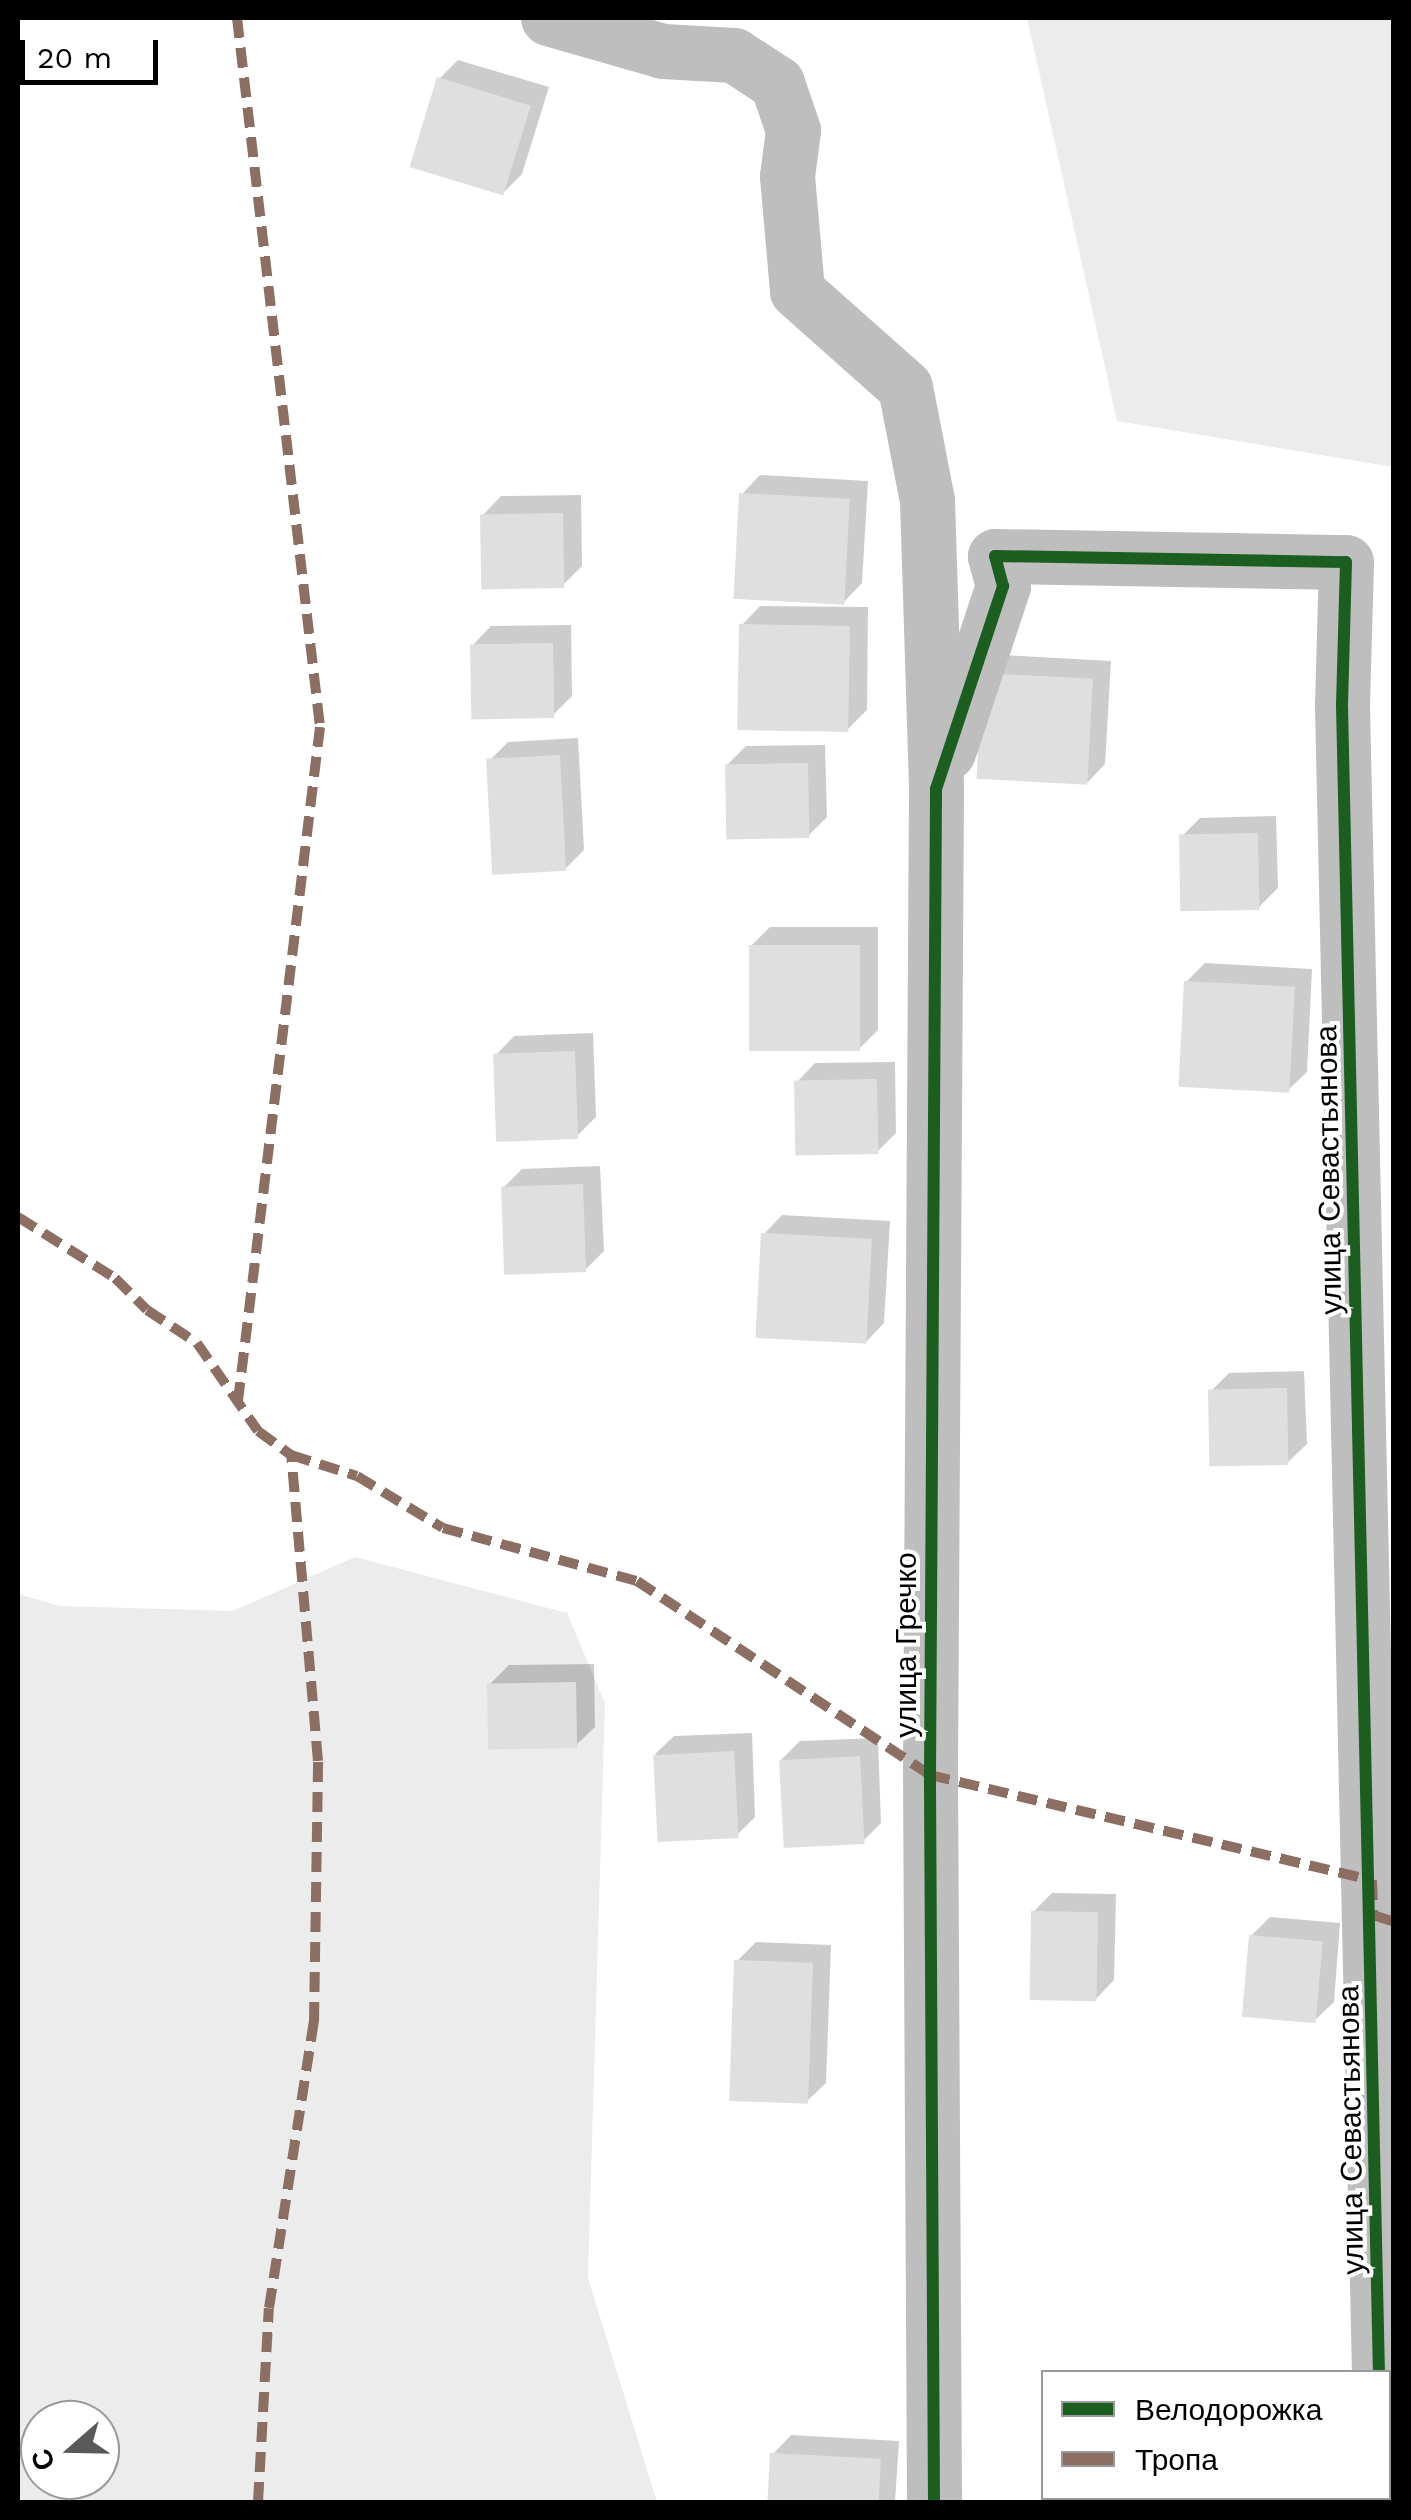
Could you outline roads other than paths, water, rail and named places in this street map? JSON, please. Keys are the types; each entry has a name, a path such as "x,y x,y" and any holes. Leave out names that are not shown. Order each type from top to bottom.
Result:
{"street":[{"name":"улица Гречко","path":"548,18 664,51 734,55 776,83 793,130 787,176 797,291 905,387 926,500 936,788 930,1775 934,2502"},
{"name":"улица Севастьянова","path":"936,788 1003,586 994,556 1346,562 1342,706 1378,2370"}]}
